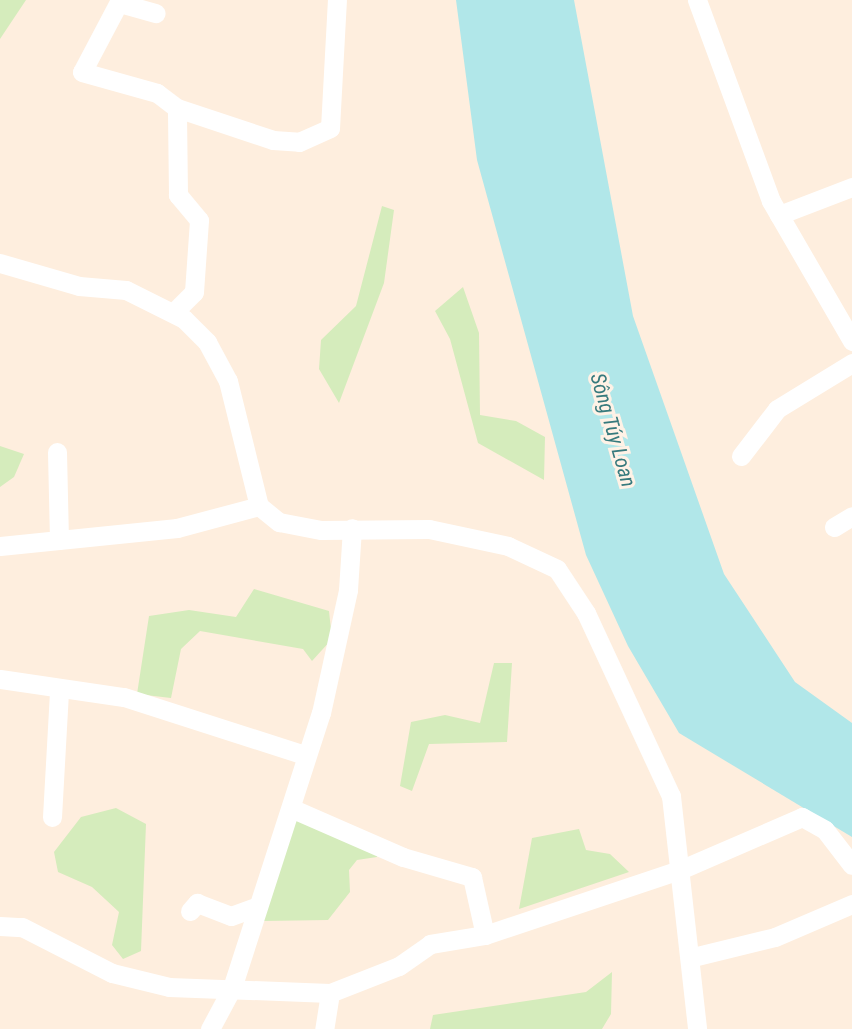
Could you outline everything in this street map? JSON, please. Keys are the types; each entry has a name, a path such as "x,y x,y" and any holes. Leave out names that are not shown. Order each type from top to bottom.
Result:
{"street":[{"path":"156,13 120,2 82,72 157,93 177,108 273,140 299,142 330,128 338,0"},
{"path":"697,0 779,215 852,341"},
{"path":"174,312 194,292 199,220 178,195 177,108"},
{"path":"779,215 852,187"},
{"path":"0,263 79,286 125,290 174,312 207,342 228,381 259,506 279,522 352,528 429,529 508,547 557,569 586,613 671,796 693,957 697,1029"},
{"path":"741,456 776,409 852,363"},
{"path":"57,452 59,540"},
{"path":"0,546 177,527 259,506"},
{"path":"834,527 852,516"},
{"path":"211,1029 232,988 256,907 293,809 305,755 333,666 352,528"},
{"path":"0,679 60,691 124,697 305,755"},
{"path":"52,817 60,691"},
{"path":"293,809 403,858 472,877 485,936"},
{"path":"0,926 22,927 112,973 169,987 330,993 398,966 430,944 485,936 537,912 682,869 802,817 825,830 852,865"},
{"path":"190,911 197,903 231,916 256,907"},
{"path":"693,957 775,937 852,904"},
{"path":"324,1029 330,993"}],"green space":[{"path":"0,0 26,0 0,39"},
{"path":"382,206 394,210 384,283 339,403 319,369 321,340 356,306"},
{"path":"463,287 479,333 480,415 516,421 545,437 544,480 478,443 450,339 435,311"},
{"path":"0,446 24,454 14,477 0,487"},
{"path":"254,589 329,611 332,639 312,661 303,649 200,631 181,649 171,698 137,694 149,616 189,610 236,617"},
{"path":"494,663 512,663 507,742 429,744 412,791 400,786 411,722 445,715 480,723"},
{"path":"300,807 379,842 377,857 357,860 349,870 350,892 328,920 263,921"},
{"path":"116,808 146,824 141,951 123,959 112,945 119,912 92,887 58,872 54,852 81,817"},
{"path":"579,829 586,850 610,854 629,872 519,909 532,838"},
{"path":"612,972 611,1014 602,1029 430,1029 433,1015 586,992"}],"water":[{"name":"Sông Túy Loan","path":"456,0 574,0 633,316 724,574 795,682 852,723 852,837 679,733 628,646 586,555 477,160"}]}
